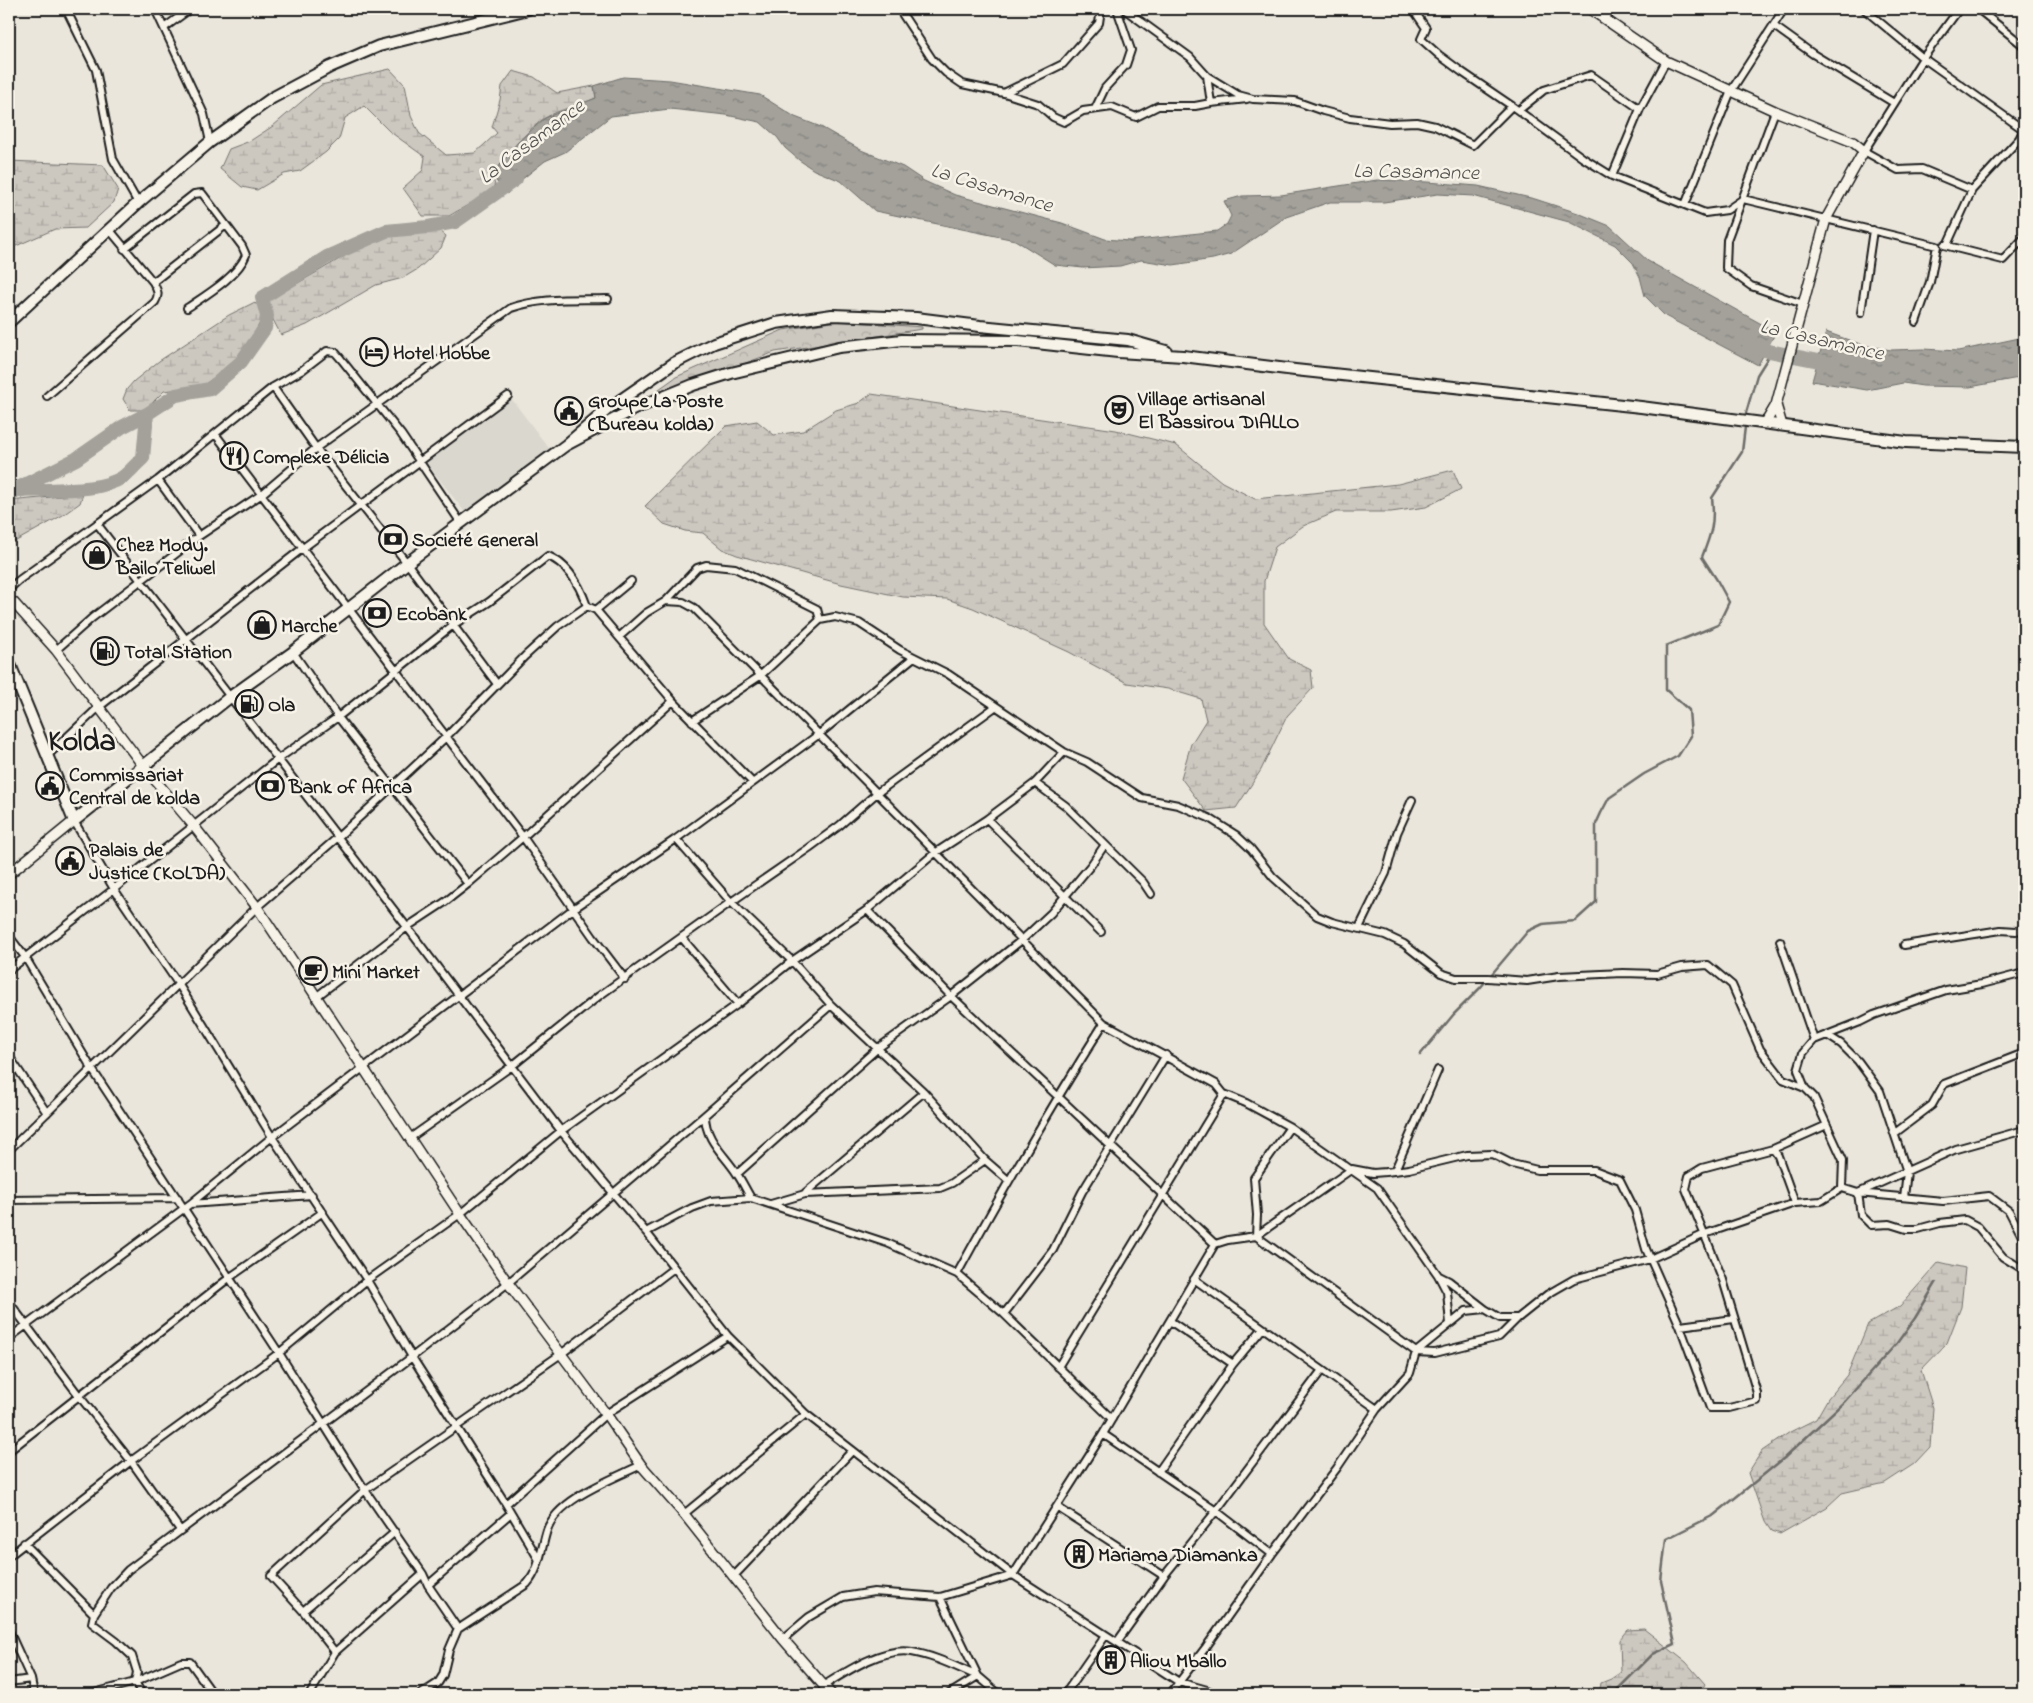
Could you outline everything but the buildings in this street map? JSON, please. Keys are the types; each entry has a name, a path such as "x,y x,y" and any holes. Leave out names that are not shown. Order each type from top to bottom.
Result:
{"main road":[{"path":"9,322 138,203 210,142 272,98 330,67 379,46 507,11 528,9"},
{"path":"1590,9 1666,61 1774,111 1853,142 1864,151 1826,219 1776,405 1766,422"},
{"path":"9,874 74,820 144,767 230,697 293,652 407,563 566,445 609,408 674,363 714,344 776,324 832,315 916,318 1128,340 1183,356"},
{"path":"566,445 634,409 693,385 731,373 839,347 902,340 1018,341 1118,352 1183,356 1295,370 1641,406 1906,442 2024,447"},
{"path":"1776,405 1782,425"},
{"path":"9,600 14,602 56,650 144,767 193,825 257,907 460,1214 641,1465 684,1514 783,1639 831,1694"},
{"path":"9,662 74,820"}],"street":[{"path":"66,9 96,70 113,159 138,203"},
{"path":"155,9 204,114 210,142"},
{"path":"164,28 190,9"},
{"path":"899,9 932,59 946,73 962,84 1004,93 1038,104 1053,117 1064,122 1083,111 1112,107 1136,117 1158,106 1195,106 1224,100 1295,101 1350,118 1390,123 1417,122 1435,126 1473,145 1512,106"},
{"path":"1004,93 1063,64 1099,23 1101,9"},
{"path":"1095,110 1105,88 1126,65 1131,50 1117,9"},
{"path":"1124,9 1190,57 1207,76 1238,95 1253,99"},
{"path":"1413,9 1426,28 1421,40 1439,55 1519,110 1583,158 1612,176 1705,213 1727,210 1743,199 1938,246 1947,244 2003,260 2024,238"},
{"path":"1604,18 1614,9"},
{"path":"1684,205 1731,91 1784,9"},
{"path":"1864,9 1923,58 2024,130 2019,139 1972,190 1947,244"},
{"path":"1959,9 1923,58 1864,151 1898,170 1922,169 1972,190"},
{"path":"1978,9 2024,46"},
{"path":"1774,26 1813,54 1894,103"},
{"path":"1612,176 1640,110 1666,61"},
{"path":"1519,110 1544,90 1591,75 1640,110"},
{"path":"1207,76 1211,103"},
{"path":"1774,111 1727,240 1726,268 1750,286 1803,304"},
{"path":"2019,139 2024,144"},
{"path":"124,249 198,192 202,193 246,255 243,264 215,289 187,308"},
{"path":"153,282 226,225"},
{"path":"47,396 158,298 158,292 153,282 109,229"},
{"path":"1861,313 1873,230"},
{"path":"1916,322 1930,282 1938,246"},
{"path":"56,650 92,618 142,582 199,536 262,494 316,448 511,308 527,302 545,300 608,299"},
{"path":"9,589 158,480 273,387 301,371 327,351 334,352 401,434 462,523"},
{"path":"273,387 316,448 407,563 498,684"},
{"path":"48,755 99,706 303,548 508,396"},
{"path":"216,435 523,837 625,979"},
{"path":"158,480 199,536"},
{"path":"98,525 459,995 561,1131 646,1232 728,1336 806,1414 1012,1575 1179,1682 1216,1694"},
{"path":"9,970 278,759 338,717 453,625 489,602 548,556 557,559 566,568 582,590 587,606 596,610 673,701 752,782"},
{"path":"619,637 646,613 666,601 697,568 706,565 735,568 817,609 820,620"},
{"path":"596,610 631,581"},
{"path":"666,601 683,602 694,608 1104,1023 1166,1055 1216,1084 1224,1094 1246,1103 1290,1128 1377,1188 1438,1275 1447,1292 1450,1324"},
{"path":"9,1150 257,907 337,838 446,737 525,656 558,626 587,606"},
{"path":"692,721 760,676 820,620 836,617 859,623 914,657 948,674 1064,752 1094,766 1142,798 1178,806 1208,818 1236,835 1251,850 1273,878 1317,916 1332,922 1385,935 1404,944 1441,973 1456,978 1527,981 1576,975 1657,974 1682,967 1708,965 1732,985 1760,1049 1783,1079 1805,1088 1814,1097 1843,1160 1842,1188"},
{"path":"293,652 338,717 468,884"},
{"path":"9,1338 187,1206 272,1136 365,1068 574,909 818,735 914,657"},
{"path":"316,997 407,927 468,884 523,837 673,701"},
{"path":"410,1138 512,1066 599,996 839,826 877,793 996,707"},
{"path":"9,1556 131,1460 279,1353 367,1280 460,1214 561,1131 738,1004 792,961 867,910 935,853 987,819 1035,783 1064,752"},
{"path":"1035,783 1066,806 1104,846 1143,882 1151,894"},
{"path":"1359,928 1386,873 1397,833 1412,800"},
{"path":"987,819 1101,932"},
{"path":"74,820 114,889 179,984 272,1136 367,1280 412,1357 506,1504 539,1560"},
{"path":"676,838 731,902 792,961 831,1005 924,1092 985,1160 1008,1180"},
{"path":"737,1174 878,1048 951,996 1023,939 1051,913 1091,865 1104,846"},
{"path":"867,910 951,996 1112,1145 1215,1244"},
{"path":"1904,945 2001,930 2016,931 2024,929"},
{"path":"9,936 24,957 92,1069 178,1198 187,1206 230,1278 322,1423 458,1629"},
{"path":"682,938 738,1004"},
{"path":"1780,941 1814,1040"},
{"path":"1805,1088 1798,1070 1803,1053 1814,1040 1874,1015 1946,990 1982,984 2024,973"},
{"path":"142,1694 136,1682 137,1672 132,1656 92,1623 94,1614 111,1588 128,1570 508,1283 831,1005"},
{"path":"957,1274 1008,1180 1057,1096 1104,1023"},
{"path":"1827,1035 1841,1044 1858,1061 1880,1091 1907,1172 1904,1197"},
{"path":"1895,1134 1932,1105 1944,1084 2024,1053"},
{"path":"1004,1314 1053,1250 1082,1192 1166,1055"},
{"path":"9,1056 47,1113"},
{"path":"9,1074 17,1068"},
{"path":"1395,1170 1438,1070"},
{"path":"804,1194 924,1092"},
{"path":"1058,1367 1224,1094"},
{"path":"705,1115 705,1127 751,1198"},
{"path":"783,1639 809,1617 843,1597 874,1592 940,1597 1012,1575 1103,1434 1215,1244 1256,1236 1352,1170 1373,1173 1409,1169 1467,1155 1492,1154 1512,1164 1537,1170 1594,1170 1620,1180 1635,1210 1650,1259 1680,1326 1710,1408 1729,1408 1756,1401 1757,1393 1734,1319 1705,1234 1686,1189 1689,1176 1702,1168 1773,1149 1827,1125"},
{"path":"1256,1236 1257,1216 1254,1178 1290,1128"},
{"path":"1858,1193 1956,1150 2024,1130"},
{"path":"1773,1149 1778,1156 1795,1203"},
{"path":"770,1204 804,1194 940,1188 952,1183 985,1160"},
{"path":"1256,1236 1416,1352 1435,1353 1499,1337 1518,1318 1548,1294 1574,1279 1650,1259 1705,1234 1795,1203 1821,1201 1842,1188 1858,1193 1943,1201 1989,1196 2009,1211 2023,1235"},
{"path":"1858,1193 1860,1215 1871,1225 1890,1224 1906,1229 1918,1229 1940,1223 1965,1220 1978,1227 2003,1257 2024,1270"},
{"path":"187,1206 312,1195"},
{"path":"9,1200 178,1198"},
{"path":"646,1232 692,1208 711,1201 751,1198 887,1243 957,1274 1004,1314 1112,1419"},
{"path":"9,1451 230,1278 323,1212"},
{"path":"335,1652 303,1611 271,1576 365,1490 561,1354 674,1268"},
{"path":"1438,1275 1500,1318 1518,1318"},
{"path":"1194,1279 1377,1410"},
{"path":"9,1302 80,1397 131,1460 180,1530"},
{"path":"1170,1694 1337,1468 1377,1410 1410,1373 1416,1352 1466,1311 1485,1309"},
{"path":"1680,1326 1734,1319"},
{"path":"1170,1321 1233,1364"},
{"path":"1158,1472 1233,1364 1263,1328"},
{"path":"506,1504 606,1414 728,1336"},
{"path":"1117,1642 1164,1576 1216,1511 1322,1370"},
{"path":"684,1514 806,1414"},
{"path":"1103,1434 1216,1511 1272,1554"},
{"path":"734,1576 852,1451"},
{"path":"421,1694 438,1683 443,1675 449,1650 458,1629 527,1584 533,1577 547,1528 557,1513 575,1499 641,1465"},
{"path":"1057,1507 1164,1576"},
{"path":"428,1585 511,1513"},
{"path":"303,1611 395,1532"},
{"path":"24,1543 94,1614"},
{"path":"310,1694 335,1652 423,1574"},
{"path":"940,1597 978,1676"},
{"path":"9,1631 31,1679 34,1694"},
{"path":"1065,1694 1106,1635"},
{"path":"823,1686 852,1667 888,1653 910,1652 937,1658 978,1676 999,1694"},
{"path":"90,1694 136,1682 181,1662 190,1662 213,1694"},
{"path":"949,1694 978,1676"},
{"path":"9,1682 31,1679"}],"shaded area":[{"path":"510,397 551,451 467,515 426,462"}],"green space":[{"path":"390,69 405,85 411,116 419,133 446,155 475,153 497,133 492,127 502,86 513,71 534,77 557,93 594,86 596,98 557,112 538,123 516,145 492,176 495,185 485,195 449,216 423,216 403,188 423,170 425,157 389,131 364,106 345,118 339,139 326,152 300,171 284,174 257,190 242,187 220,169 229,149 250,141 273,126 321,85"},
{"path":"9,161 103,165 118,189 114,202 86,228 55,229 9,249"},
{"path":"439,230 446,236 441,248 418,269 403,278 376,285 307,325 281,335 268,310 269,300 372,240"},
{"path":"253,303 265,306 262,319 240,359 202,386 164,391 145,410 130,410 123,399 127,389 134,381 159,361 229,315"},
{"path":"838,321 922,327 922,329 775,352 656,397 659,389 676,377 783,330"},
{"path":"871,394 1116,430 1176,445 1222,482 1255,499 1398,484 1453,470 1461,489 1426,507 1391,512 1336,512 1303,526 1275,547 1264,581 1264,623 1289,659 1311,670 1313,688 1287,716 1261,770 1236,808 1206,811 1181,778 1191,744 1206,720 1201,699 1168,689 1127,683 1069,652 973,608 947,599 903,597 841,584 737,555 722,549 703,533 685,531 664,524 645,506 726,426 757,421 774,435 803,431 836,410 859,403"},
{"path":"83,494 80,503 63,515 9,545 9,501"},
{"path":"1939,1262 1965,1268 1961,1307 1947,1343 1921,1370 1933,1408 1930,1447 1914,1464 1885,1483 1842,1493 1827,1507 1780,1534 1771,1531 1765,1522 1748,1473 1762,1451 1790,1432 1816,1419 1828,1398 1847,1375 1868,1324 1900,1306"},
{"path":"1644,1629 1686,1662 1705,1684 1700,1694 1599,1694 1601,1683 1621,1672 1620,1640 1628,1630"}],"water":[{"path":"623,77 670,80 760,95 795,117 821,127 861,150 903,167 924,181 955,195 1062,223 1105,239 1129,241 1217,231 1227,224 1231,216 1224,201 1242,196 1281,195 1377,180 1478,186 1535,199 1610,226 1648,261 1776,332 1758,365 1665,316 1645,296 1640,277 1633,263 1615,245 1569,222 1473,196 1438,194 1384,202 1330,202 1286,217 1231,254 1213,259 1173,265 1141,260 1120,266 1083,268 1055,265 1015,240 875,211 841,181 814,170 799,160 760,122 726,115 670,109 611,116 565,152 545,161 507,194 492,176 517,143 545,118 596,98 594,86"},
{"path":"1826,332 1863,345 1891,350 1958,351 2024,337 2024,377 1970,387 1923,386 1903,383 1867,390 1812,381"}],"waterway":[{"name":"La Casamance","path":"9,492 83,488 112,483 123,477 143,458 147,414 176,395 210,389 241,362 265,328 267,316 262,298 327,257 386,231 455,222 516,179"},
{"name":"La Casamance","path":"1749,344 1754,348 1834,364"},
{"path":"1746,413 1757,375 1772,351"},
{"path":"14,490 76,459 122,427 147,414"},
{"path":"1420,1055 1528,931 1543,924 1575,921 1596,902 1596,824 1609,798 1644,774 1678,756 1691,736 1689,710 1666,690 1666,646 1718,625 1729,602 1702,557 1712,528 1712,498 1742,452 1745,427"},
{"path":"1613,1694 1653,1654 1675,1644 1661,1581 1666,1539 1714,1515 1783,1459 1845,1401 1897,1343 1936,1283"}],"place":[{"name":"Hotel Hobbe","path":"374,352"},
{"name":"Village artisanal El Bassirou DIALLO","path":"1119,410"},
{"name":"Groupe La Poste (Bureau kolda)","path":"569,411"},
{"name":"Complexe Délicia","path":"234,456"},
{"name":"Societé General","path":"393,539"},
{"name":"Chez Mody. Bailo Teliwel","path":"97,555"},
{"name":"Ecobank","path":"377,613"},
{"name":"Marche","path":"262,625"},
{"name":"Total Station","path":"105,651"},
{"name":"Ola","path":"249,704"},
{"name":"Commissariat Central de kolda","path":"50,786"},
{"name":"Bank of Africa","path":"270,786"},
{"name":"Palais de Justice (KOLDA)","path":"70,861"},
{"name":"Mini Market","path":"313,971"},
{"name":"Mariama Diamanka","path":"1079,1554"},
{"name":"Aliou Mballo","path":"1111,1660"}],"district":[{"name":"Kolda","path":"82,740"}]}
